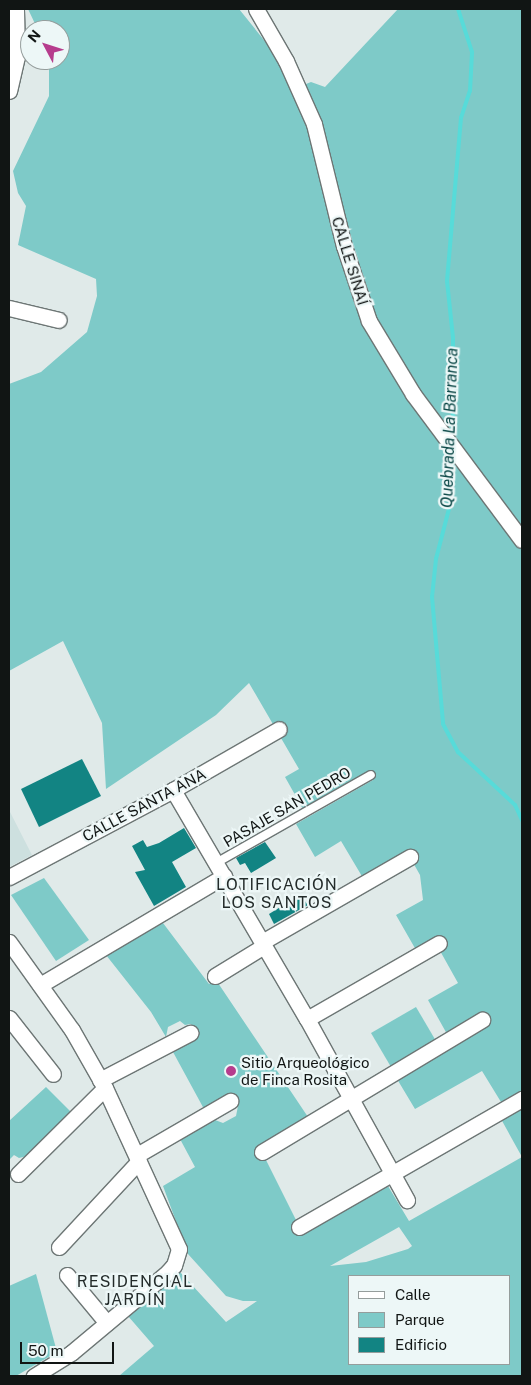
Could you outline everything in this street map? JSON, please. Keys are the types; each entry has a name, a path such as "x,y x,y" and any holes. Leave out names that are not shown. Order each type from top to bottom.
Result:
{"street":[{"path":"9,91 17,57 16,9"},
{"name":"CALLE SINAÍ","path":"256,9 286,61 314,124 346,255 369,321 413,394 522,540"},
{"path":"9,308 59,320"},
{"name":"CALLE SANTA ANA","path":"9,877 173,790 279,729"},
{"path":"173,790 307,1019 350,1100 408,1200"},
{"path":"215,976 263,944 410,857"},
{"path":"40,986 220,870"},
{"path":"307,1019 439,943"},
{"path":"10,948 72,1030 103,1084 179,1249 174,1265 70,1354 34,1376"},
{"path":"9,1018 53,1074"},
{"path":"262,1152 482,1020"},
{"path":"18,1174 103,1084 190,1033"},
{"path":"299,1227 394,1175 522,1099"},
{"path":"59,1247 138,1158 230,1102"},
{"path":"67,1275 107,1323"}],"lane":[{"name":"PASAJE SAN PEDRO","path":"220,870 371,775"}],"shaded area":[{"path":"9,810 32,855 9,867"}],"green space":[{"path":"28,9 239,9 301,86 311,82 325,87 398,9 522,9 522,1090 501,1102 482,1071 415,1109 397,1079 486,1027 478,1016 447,1034 428,1000 458,983 439,949 416,950 396,915 423,900 420,875 407,852 363,878 341,841 315,857 296,824 373,780 369,772 303,809 285,777 299,769 249,683 216,715 106,789 102,723 63,641 9,671 9,384 41,372 87,332 97,296 96,279 18,245 26,206 18,193 13,171 49,96 49,70 70,70 70,20 33,20"},
{"path":"44,878 89,940 56,961 11,895"},
{"path":"163,923 209,984 216,980 308,1117 259,1146 302,1232 388,1186 409,1221 522,1157 522,1376 119,1376 154,1346 128,1316 180,1272 226,1322 257,1301 243,1301 226,1296 188,1254 163,1186 195,1167 180,1139 215,1120 223,1123 236,1116 238,1106 231,1094 204,1109 173,1052 198,1038 191,1024 185,1025 180,1021 168,1027 166,1037 151,1012 106,955","holes":["399,1227 412,1246 408,1249 366,1262 330,1266"]},
{"path":"416,1007 436,1041 391,1067 371,1033"},
{"path":"46,1087 72,1113 27,1156 19,1158 14,1155 9,1160 9,1121"},
{"path":"522,1107 522,1157 501,1119"},
{"path":"36,1274 57,1352 16,1376 9,1376 9,1286"}],"building":[{"path":"82,759 101,796 39,827 21,789"},
{"path":"184,828 196,848 172,862 186,887 154,906 135,872 145,870 132,846 143,840 147,847 159,843"},
{"path":"265,842 276,858 251,873 245,863 240,865 236,858"},
{"path":"300,895 308,905 274,924 269,914"}],"waterway":[{"name":"Quebrada La Barranca","path":"453,438 453,338 447,281 461,118 470,91 472,52 458,9"},
{"name":"Quebrada La Barranca","path":"452,455 451,501 436,559 432,597 443,724 458,752 515,805 522,820"}],"place":[{"name":"Sitio Arqueológico de Finca Rosita","path":"231,1071"}],"district":[{"name":"LOTIFICACIÓN LOS SANTOS","path":"277,894"},
{"name":"RESIDENCIAL JARDÍN","path":"135,1291"}]}
